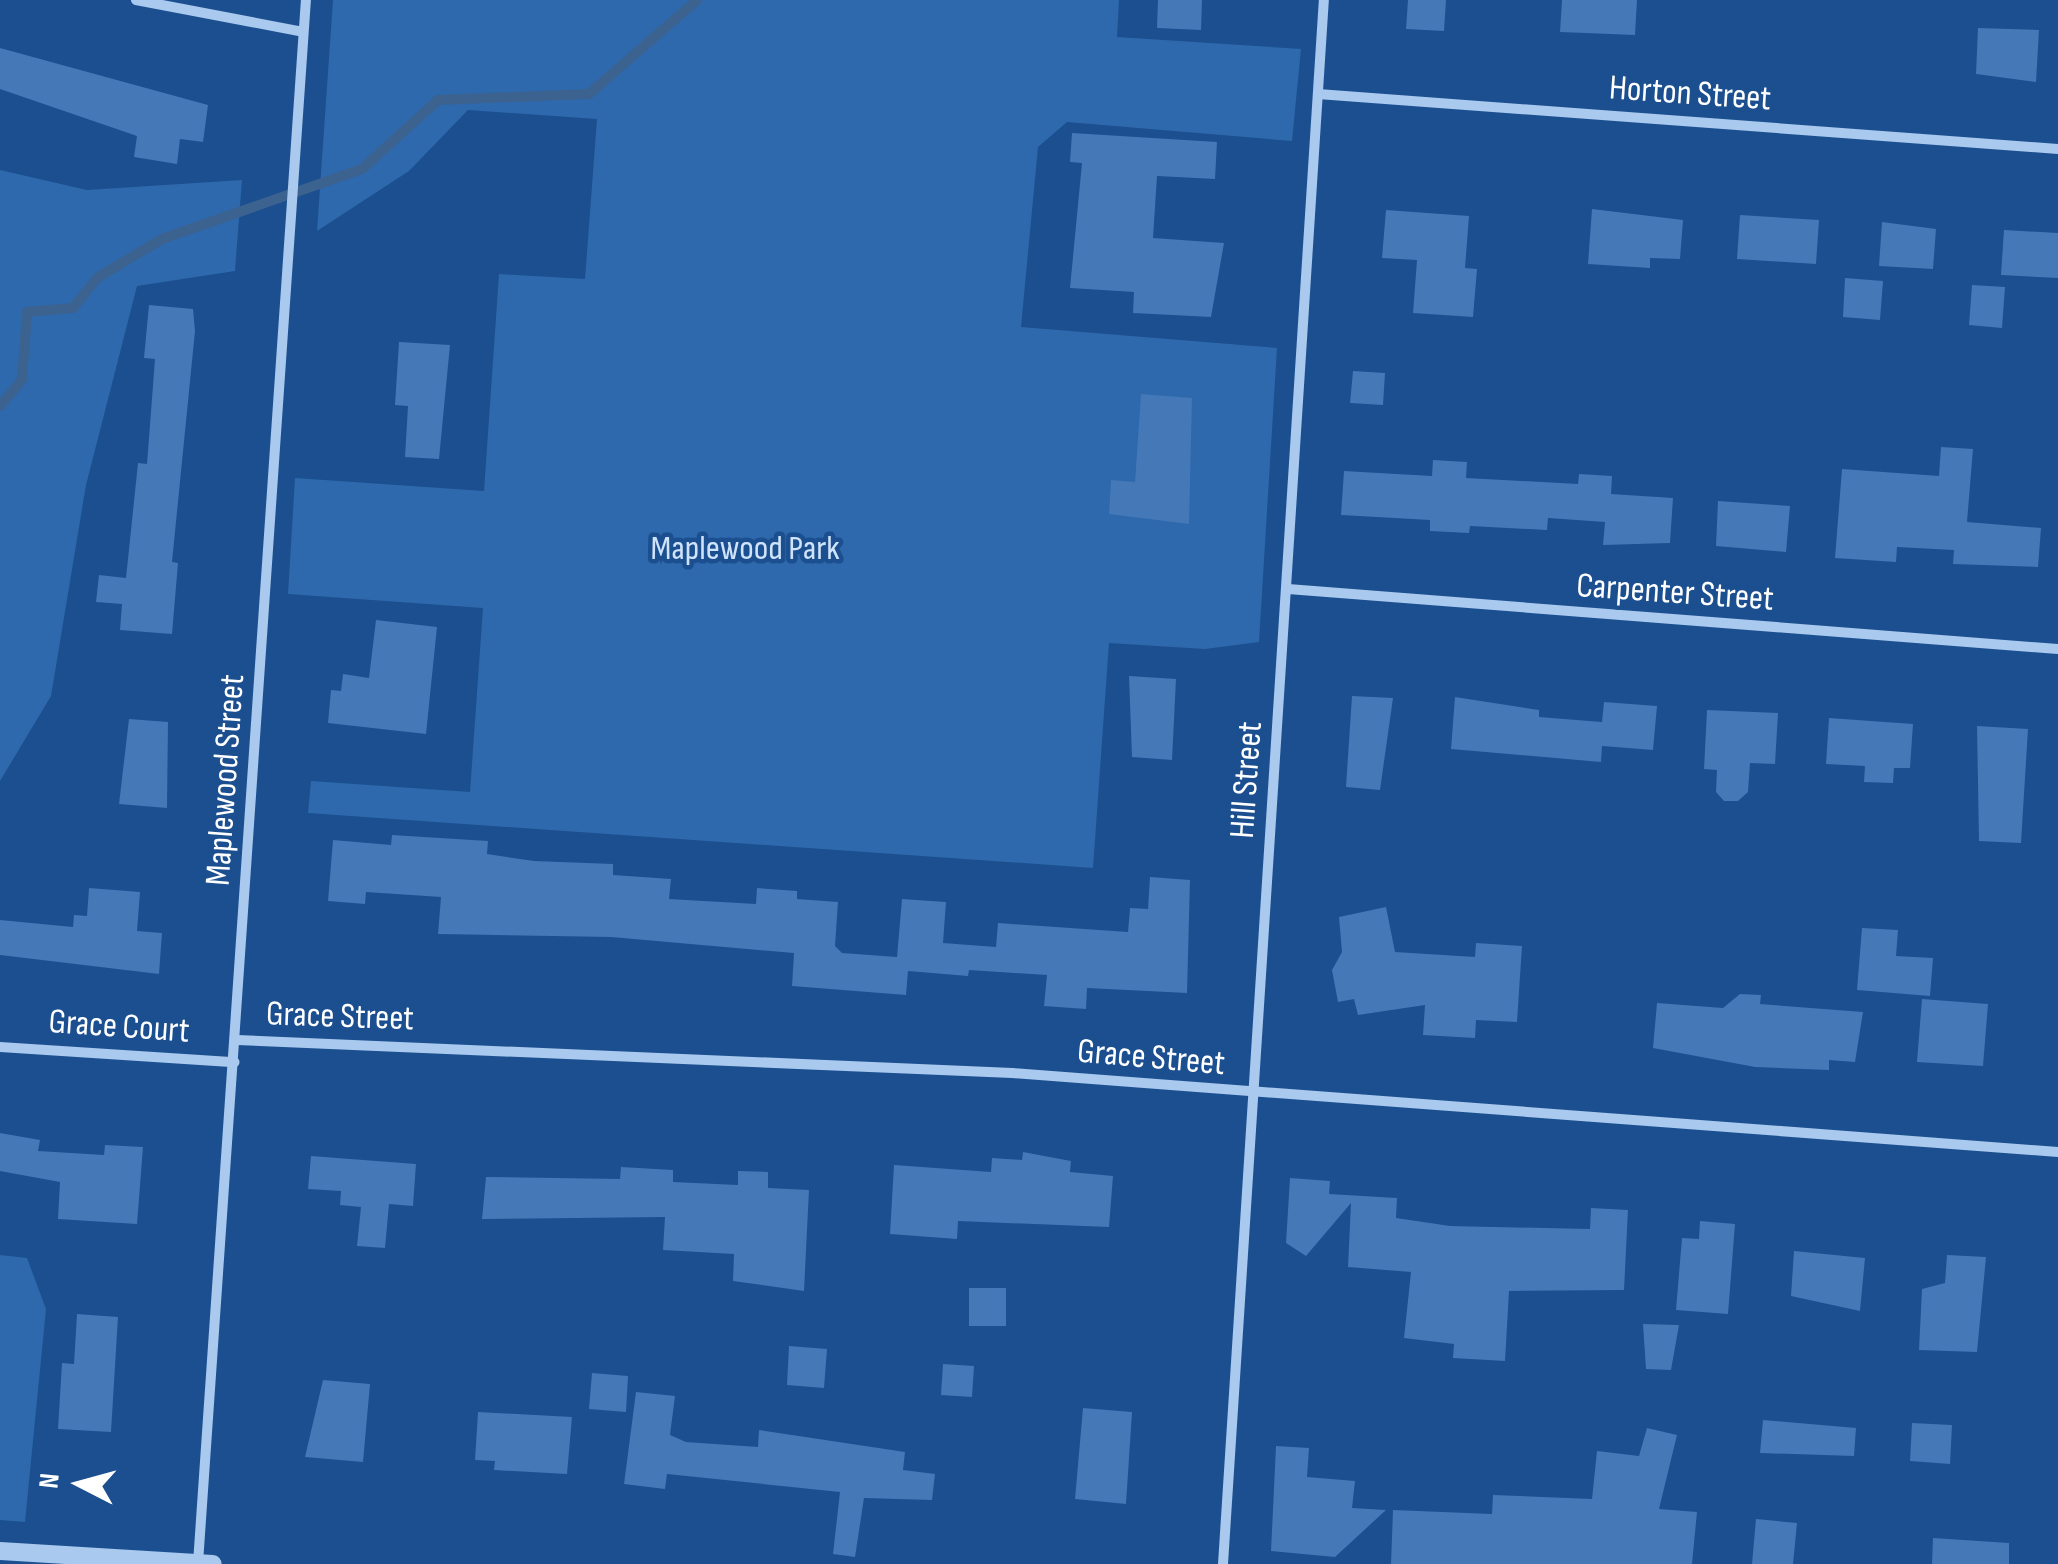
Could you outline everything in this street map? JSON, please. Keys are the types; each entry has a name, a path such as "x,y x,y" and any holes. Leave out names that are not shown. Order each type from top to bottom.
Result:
{"street":[{"path":"136,0 303,32"},
{"name":"Maplewood Street","path":"198,1563 306,0"},
{"name":"Hill Street","path":"1223,1564 1324,0"},
{"name":"Horton Street","path":"1318,94 2058,149"},
{"name":"Carpenter Street","path":"1288,589 2058,649"},
{"name":"Grace Street","path":"237,1040 1012,1073 1252,1095 2058,1152"},
{"name":"Grace Court","path":"0,1047 235,1062"},
{"path":"0,1550 100,1561 214,1564"}],"green space":[{"name":"Maplewood Park","path":"333,0 1119,0 1117,37 1301,49 1292,141 1067,122 1038,147 1021,327 1277,348 1259,642 1205,649 1109,643 1093,868 308,813 311,781 470,792 483,608 288,594 295,478 484,491 499,274 585,279 597,119 468,110 409,171 317,231"},
{"path":"0,170 87,190 242,180 235,271 137,286 86,485 51,696 0,781"},
{"path":"0,1255 27,1258 46,1309 25,1522 0,1520"}],"building":[{"path":"1158,0 1202,0 1201,30 1157,28"},
{"path":"1408,0 1446,0 1444,31 1406,29"},
{"path":"1562,0 1637,0 1635,35 1560,32"},
{"path":"1978,28 2039,30 2036,82 1976,74"},
{"path":"0,48 208,105 203,142 180,139 177,164 134,157 137,136 0,89"},
{"path":"1072,133 1217,142 1215,179 1157,176 1153,238 1224,243 1211,317 1133,313 1134,292 1070,288 1082,163 1070,162"},
{"path":"1592,209 1683,220 1680,259 1650,258 1650,268 1588,264"},
{"path":"1386,210 1469,216 1465,268 1477,269 1473,317 1413,313 1417,260 1382,258"},
{"path":"1740,215 1819,220 1816,264 1737,259"},
{"path":"1882,222 1936,229 1933,269 1879,266"},
{"path":"2004,230 2058,233 2058,278 2001,275"},
{"path":"1845,278 1883,281 1880,320 1843,317"},
{"path":"1972,285 2005,287 2002,328 1969,325"},
{"path":"149,305 193,309 195,331 172,562 178,563 172,634 120,630 122,604 96,602 99,575 126,578 138,463 147,464 155,359 144,358"},
{"path":"399,342 450,345 439,459 405,457 408,406 395,405"},
{"path":"1353,371 1385,373 1383,405 1350,403"},
{"path":"1141,394 1192,398 1189,524 1109,514 1111,480 1135,482"},
{"path":"1941,447 1973,449 1967,522 2041,528 2038,567 1953,564 1954,550 1897,547 1896,562 1835,558 1842,469 1939,476"},
{"path":"1433,460 1467,462 1466,478 1578,484 1579,474 1612,476 1611,494 1673,498 1670,543 1603,545 1605,522 1548,518 1547,530 1470,526 1469,533 1430,531 1430,520 1341,515 1344,471 1432,476"},
{"path":"1718,501 1790,506 1786,552 1716,546"},
{"path":"376,620 437,627 426,734 328,723 331,690 341,691 343,674 369,678"},
{"path":"1129,676 1176,679 1172,760 1132,757"},
{"path":"1352,696 1393,698 1380,790 1346,787"},
{"path":"1455,697 1539,710 1539,717 1602,722 1604,702 1657,706 1653,750 1602,746 1601,762 1451,749"},
{"path":"1707,710 1778,713 1775,764 1750,763 1748,792 1738,801 1724,801 1716,792 1717,770 1704,769"},
{"path":"1829,718 1913,724 1910,768 1894,768 1893,783 1864,782 1865,766 1826,764"},
{"path":"129,719 168,722 167,808 119,804"},
{"path":"1977,726 2028,729 2021,843 1979,841"},
{"path":"392,835 488,841 487,854 534,861 613,864 613,875 671,879 669,899 756,904 757,888 797,891 797,899 838,902 835,946 842,953 897,957 902,899 946,902 943,943 996,947 998,923 1128,932 1130,908 1148,909 1150,877 1190,880 1187,993 1087,988 1086,1009 1044,1006 1047,975 969,970 968,976 908,971 906,995 792,986 794,953 611,937 438,934 441,897 366,892 365,904 328,901 333,840 391,845"},
{"path":"89,888 140,892 137,931 162,933 159,974 0,955 0,920 73,927 74,915 87,916"},
{"path":"1386,907 1395,952 1475,957 1476,943 1522,946 1517,1022 1476,1020 1475,1038 1423,1035 1425,1005 1358,1015 1354,999 1338,1002 1332,970 1342,952 1339,917"},
{"path":"1862,928 1898,930 1896,956 1933,958 1930,996 1857,990"},
{"path":"1740,994 1761,995 1760,1004 1863,1012 1855,1062 1829,1060 1829,1070 1755,1067 1653,1048 1657,1003 1723,1008"},
{"path":"1922,999 1988,1004 1983,1066 1917,1062"},
{"path":"0,1133 40,1140 38,1151 104,1155 105,1145 143,1147 137,1224 58,1219 60,1182 0,1171"},
{"path":"1023,1152 1071,1161 1070,1172 1113,1176 1109,1227 958,1221 957,1239 890,1234 894,1165 991,1172 992,1158 1022,1160"},
{"path":"311,1156 416,1164 413,1206 389,1204 385,1248 357,1246 361,1207 340,1205 341,1191 308,1189"},
{"path":"621,1167 673,1170 673,1182 738,1185 738,1171 768,1172 768,1188 809,1190 804,1291 733,1281 734,1254 663,1250 665,1217 482,1219 486,1177 620,1179"},
{"path":"1290,1178 1330,1181 1329,1194 1397,1198 1396,1218 1450,1226 1590,1229 1591,1208 1628,1210 1624,1290 1509,1291 1505,1361 1453,1358 1454,1344 1404,1338 1411,1272 1348,1267 1351,1203 1306,1256 1286,1243"},
{"path":"1700,1221 1735,1224 1728,1314 1676,1310 1682,1238 1699,1239"},
{"path":"1794,1251 1865,1258 1860,1311 1791,1296"},
{"path":"1947,1255 1986,1257 1977,1352 1919,1350 1922,1289 1945,1283"},
{"path":"969,1288 1006,1288 1006,1326 969,1326"},
{"path":"77,1314 118,1317 111,1432 58,1429 62,1363 74,1364"},
{"path":"1643,1324 1679,1325 1671,1370 1646,1369"},
{"path":"789,1346 827,1349 824,1388 787,1385"},
{"path":"943,1364 974,1366 972,1397 941,1395"},
{"path":"592,1373 628,1376 626,1412 589,1409"},
{"path":"323,1380 370,1384 363,1462 305,1457"},
{"path":"636,1392 675,1396 670,1435 686,1442 758,1447 759,1430 905,1452 903,1470 935,1474 932,1500 864,1498 855,1557 833,1554 840,1492 667,1474 665,1489 624,1484"},
{"path":"1083,1408 1132,1412 1126,1504 1075,1499"},
{"path":"478,1412 572,1417 567,1474 494,1470 495,1461 475,1460"},
{"path":"1763,1420 1856,1428 1854,1456 1760,1453"},
{"path":"1912,1423 1952,1425 1950,1464 1910,1461"},
{"path":"1647,1428 1677,1435 1659,1509 1697,1512 1692,1564 1391,1564 1393,1510 1492,1514 1493,1495 1592,1499 1597,1451 1639,1456"},
{"path":"1276,1446 1309,1448 1307,1477 1355,1481 1352,1508 1386,1510 1335,1557 1271,1551"},
{"path":"1756,1519 1797,1523 1793,1564 1752,1564"},
{"path":"1933,1538 2009,1543 2009,1564 1932,1564"}],"waterway":[{"path":"0,406 22,380 27,312 73,308 97,278 162,239 362,169 438,100 589,94 697,0"}]}
